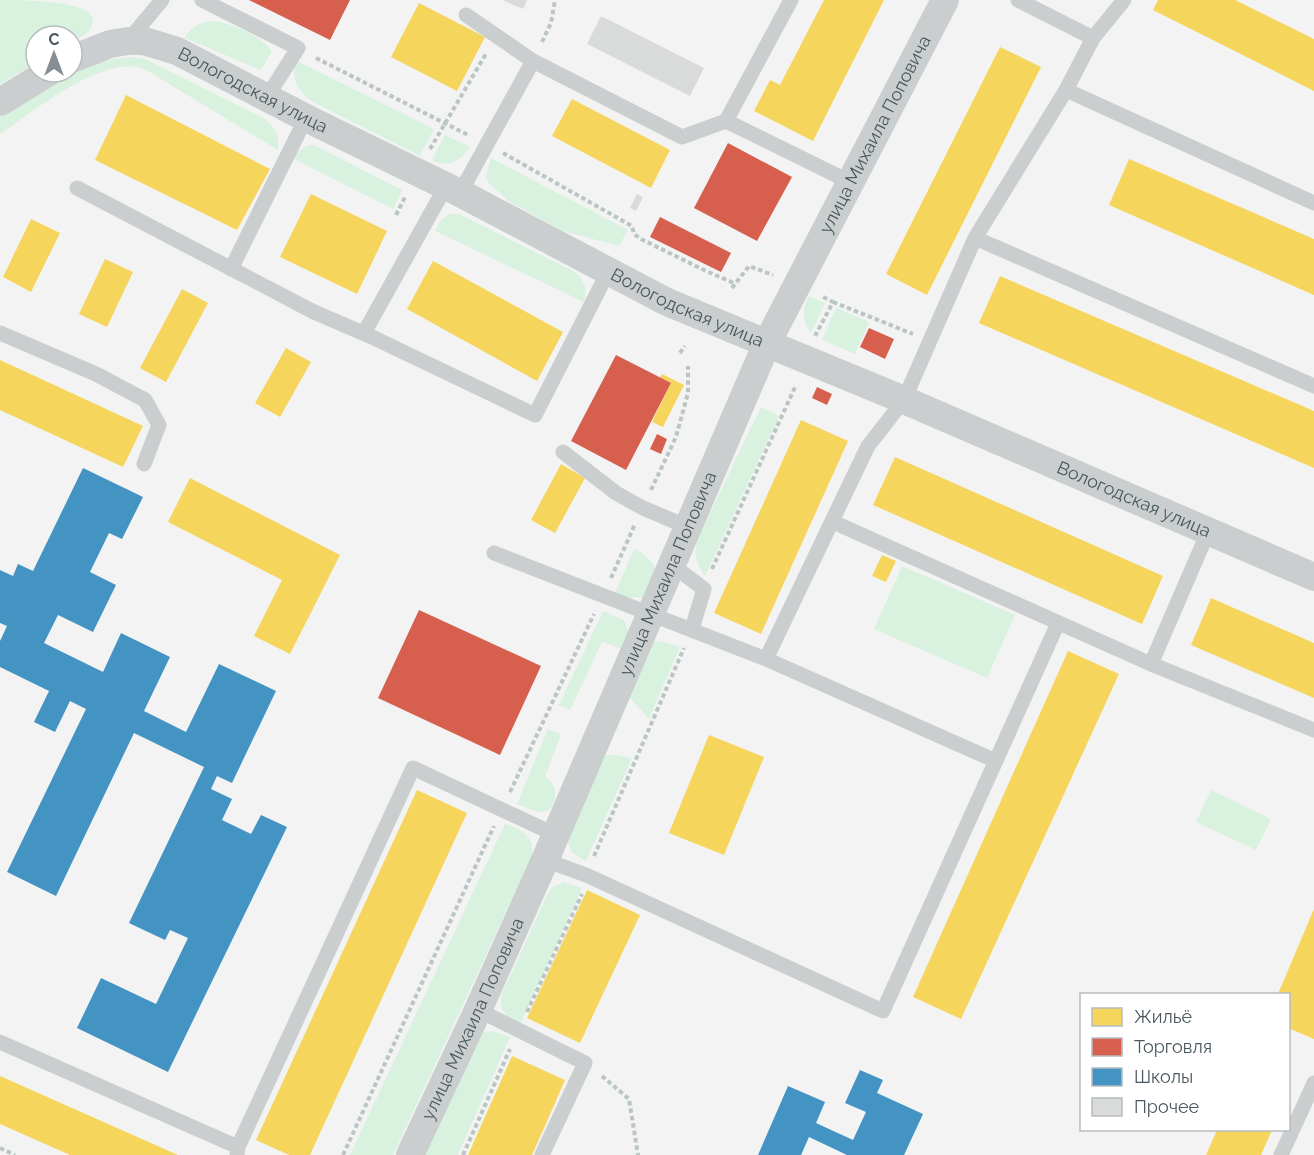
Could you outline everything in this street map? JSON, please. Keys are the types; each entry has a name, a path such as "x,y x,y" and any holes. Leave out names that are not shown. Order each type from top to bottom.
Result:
{"street":[{"name":"улица Михаила Поповича","path":"410,1155 478,1010 550,847 766,343 945,0"},
{"name":"Вологодская улица","path":"84,54 110,44 144,41 177,51 306,118 453,189 667,302 904,400 1208,532 1312,572"},
{"path":"0,102 29,84"}],"lane":[{"path":"128,42 162,0"},
{"path":"202,0 298,48 267,97"},
{"path":"466,15 533,61 682,137 726,121 791,0"},
{"path":"1018,0 1093,38"},
{"path":"766,659 868,446 904,400 975,238 1066,90 1093,38 1124,0"},
{"path":"364,333 453,189 486,144 533,61"},
{"path":"1066,90 1314,203"},
{"path":"231,269 306,118"},
{"path":"726,121 850,182"},
{"path":"77,188 315,312 535,415 608,272"},
{"path":"975,238 1314,386"},
{"path":"0,333 96,374 145,400 159,425 144,464"},
{"path":"563,452 616,493 643,508 688,527"},
{"path":"833,522 1151,664 1314,730"},
{"path":"1151,664 1208,532"},
{"path":"494,553 766,659 996,761"},
{"path":"672,565 704,590 692,629"},
{"path":"0,1042 237,1151 413,768 501,810 586,875 883,1011 1058,622"},
{"path":"478,1010 585,1063 542,1155"},
{"path":"1281,1155 1314,1083"}],"path":[{"path":"533,61 550,23 555,0"},
{"path":"425,159 496,35"},
{"path":"298,48 486,144 632,226 634,234 641,239 706,272 736,284"},
{"path":"396,215 409,188"},
{"path":"732,288 749,266 778,277"},
{"path":"818,294 930,340"},
{"path":"813,341 833,302"},
{"path":"680,352 685,346"},
{"path":"343,1155 501,810 676,437 688,393 688,366"},
{"path":"704,590 799,378"},
{"path":"463,1155 518,1029 587,883 586,875 692,629"},
{"path":"585,1063 629,1099 638,1155"},
{"path":"0,1148 15,1155"}],"green space":[{"path":"0,0 54,2 81,8 90,13 93,20 91,28 84,35 84,24 24,24 24,70 0,84"},
{"path":"214,21 246,31 267,45 272,51 261,70 185,38 197,25"},
{"path":"131,57 145,59 265,119 276,133 278,150 148,71 132,66 113,68 84,79 84,68 113,59"},
{"path":"295,60 434,129 420,156 313,102 296,84"},
{"path":"52,84 75,84 0,134 0,117"},
{"path":"445,135 470,147 458,160 448,164 432,160"},
{"path":"308,145 314,145 402,190 393,209 292,158"},
{"path":"491,158 628,230 619,246 563,231 508,201 488,182 486,175"},
{"path":"449,214 459,214 575,272 584,285 584,302 435,231 440,221"},
{"path":"809,296 825,303 811,333 804,315"},
{"path":"836,308 869,322 855,354 822,340"},
{"path":"761,407 779,416 705,576 696,559 697,540"},
{"path":"634,549 647,557 653,565 656,575 654,582 644,597 629,598 614,595"},
{"path":"902,566 1015,615 987,678 874,629"},
{"path":"603,611 624,620 629,634 623,649 602,642 570,710 559,705"},
{"path":"660,641 680,647 649,719 629,697 652,642"},
{"path":"548,729 561,734 545,777 556,792 554,802 548,811 538,812 517,804"},
{"path":"606,755 632,758 586,861 572,853 568,834 600,761"},
{"path":"1211,790 1271,819 1256,850 1196,822"},
{"path":"505,824 526,834 531,843 532,856 393,1155 350,1155"},
{"path":"563,882 582,888 520,1024 505,1013 501,1006 501,996 548,893 553,887"},
{"path":"493,1031 510,1037 458,1155 421,1155 483,1032"}],"building: Жильё":[{"path":"824,0 884,0 813,141 754,111 770,80 780,85"},
{"path":"1158,0 1235,0 1314,39 1314,91 1153,10"},
{"path":"419,3 485,37 457,91 391,57"},
{"path":"1000,47 1041,67 927,295 886,274"},
{"path":"126,95 270,169 237,230 95,160"},
{"path":"572,99 670,150 651,188 552,136"},
{"path":"1129,159 1314,239 1314,295 1109,205"},
{"path":"311,194 387,231 357,294 280,257"},
{"path":"31,219 60,233 31,292 3,277"},
{"path":"105,259 133,272 107,327 79,314"},
{"path":"433,261 563,332 537,381 407,309"},
{"path":"1000,276 1314,411 1314,468 979,323"},
{"path":"182,289 208,303 166,382 140,368"},
{"path":"286,348 311,362 280,417 255,403"},
{"path":"0,360 143,426 123,467 0,410"},
{"path":"662,374 684,385 663,427 652,422 671,383 660,378"},
{"path":"801,420 848,441 761,634 714,613"},
{"path":"895,457 1163,576 1142,624 873,505"},
{"path":"561,464 585,478 555,533 531,520"},
{"path":"190,478 340,555 290,654 254,636 282,580 168,522"},
{"path":"882,555 896,561 886,582 872,576"},
{"path":"1211,598 1314,643 1314,698 1191,645"},
{"path":"1068,651 1119,674 961,1019 913,997"},
{"path":"709,735 764,757 724,855 669,833"},
{"path":"417,790 467,813 310,1155 289,1155 256,1140"},
{"path":"587,890 640,915 580,1043 527,1018"},
{"path":"1314,909 1314,1039 1290,1029 1290,993 1278,993"},
{"path":"512,1056 565,1080 532,1155 468,1155"},
{"path":"0,1076 178,1155 70,1155 0,1124"},
{"path":"1217,1131 1272,1131 1261,1155 1206,1155"}],"building: Торговля":[{"path":"249,0 350,0 330,40"},
{"path":"728,143 792,177 757,241 694,208"},
{"path":"660,217 731,253 721,272 650,237"},
{"path":"869,328 894,339 885,359 860,347"},
{"path":"616,355 671,383 626,470 571,441"},
{"path":"817,387 832,394 827,405 812,398"},
{"path":"657,434 667,439 661,454 650,449"},
{"path":"419,610 541,666 500,755 378,698"}],"building: Школы":[{"path":"83,468 143,497 122,539 109,533 90,572 116,585 93,632 58,615 44,643 103,672 121,633 170,657 144,711 186,732 219,664 276,691 232,783 217,776 211,789 232,799 222,820 251,834 261,815 287,827 168,1072 77,1028 101,978 156,1004 188,938 170,930 165,940 129,923 204,767 134,733 56,896 7,872 86,709 70,701 55,732 34,722 49,691 0,667 0,641 7,626 0,623 0,570 13,576 18,564 33,571"},
{"path":"860,1070 883,1080 877,1093 923,1114 904,1155 847,1155 809,1137 801,1155 758,1155 788,1086 825,1102 816,1123 853,1140 866,1112 845,1103"}],"building: Прочее":[{"path":"502,0 527,0 523,9"},
{"path":"601,16 704,68 690,96 587,44"},
{"path":"637,194 643,197 636,211 630,208"}]}
